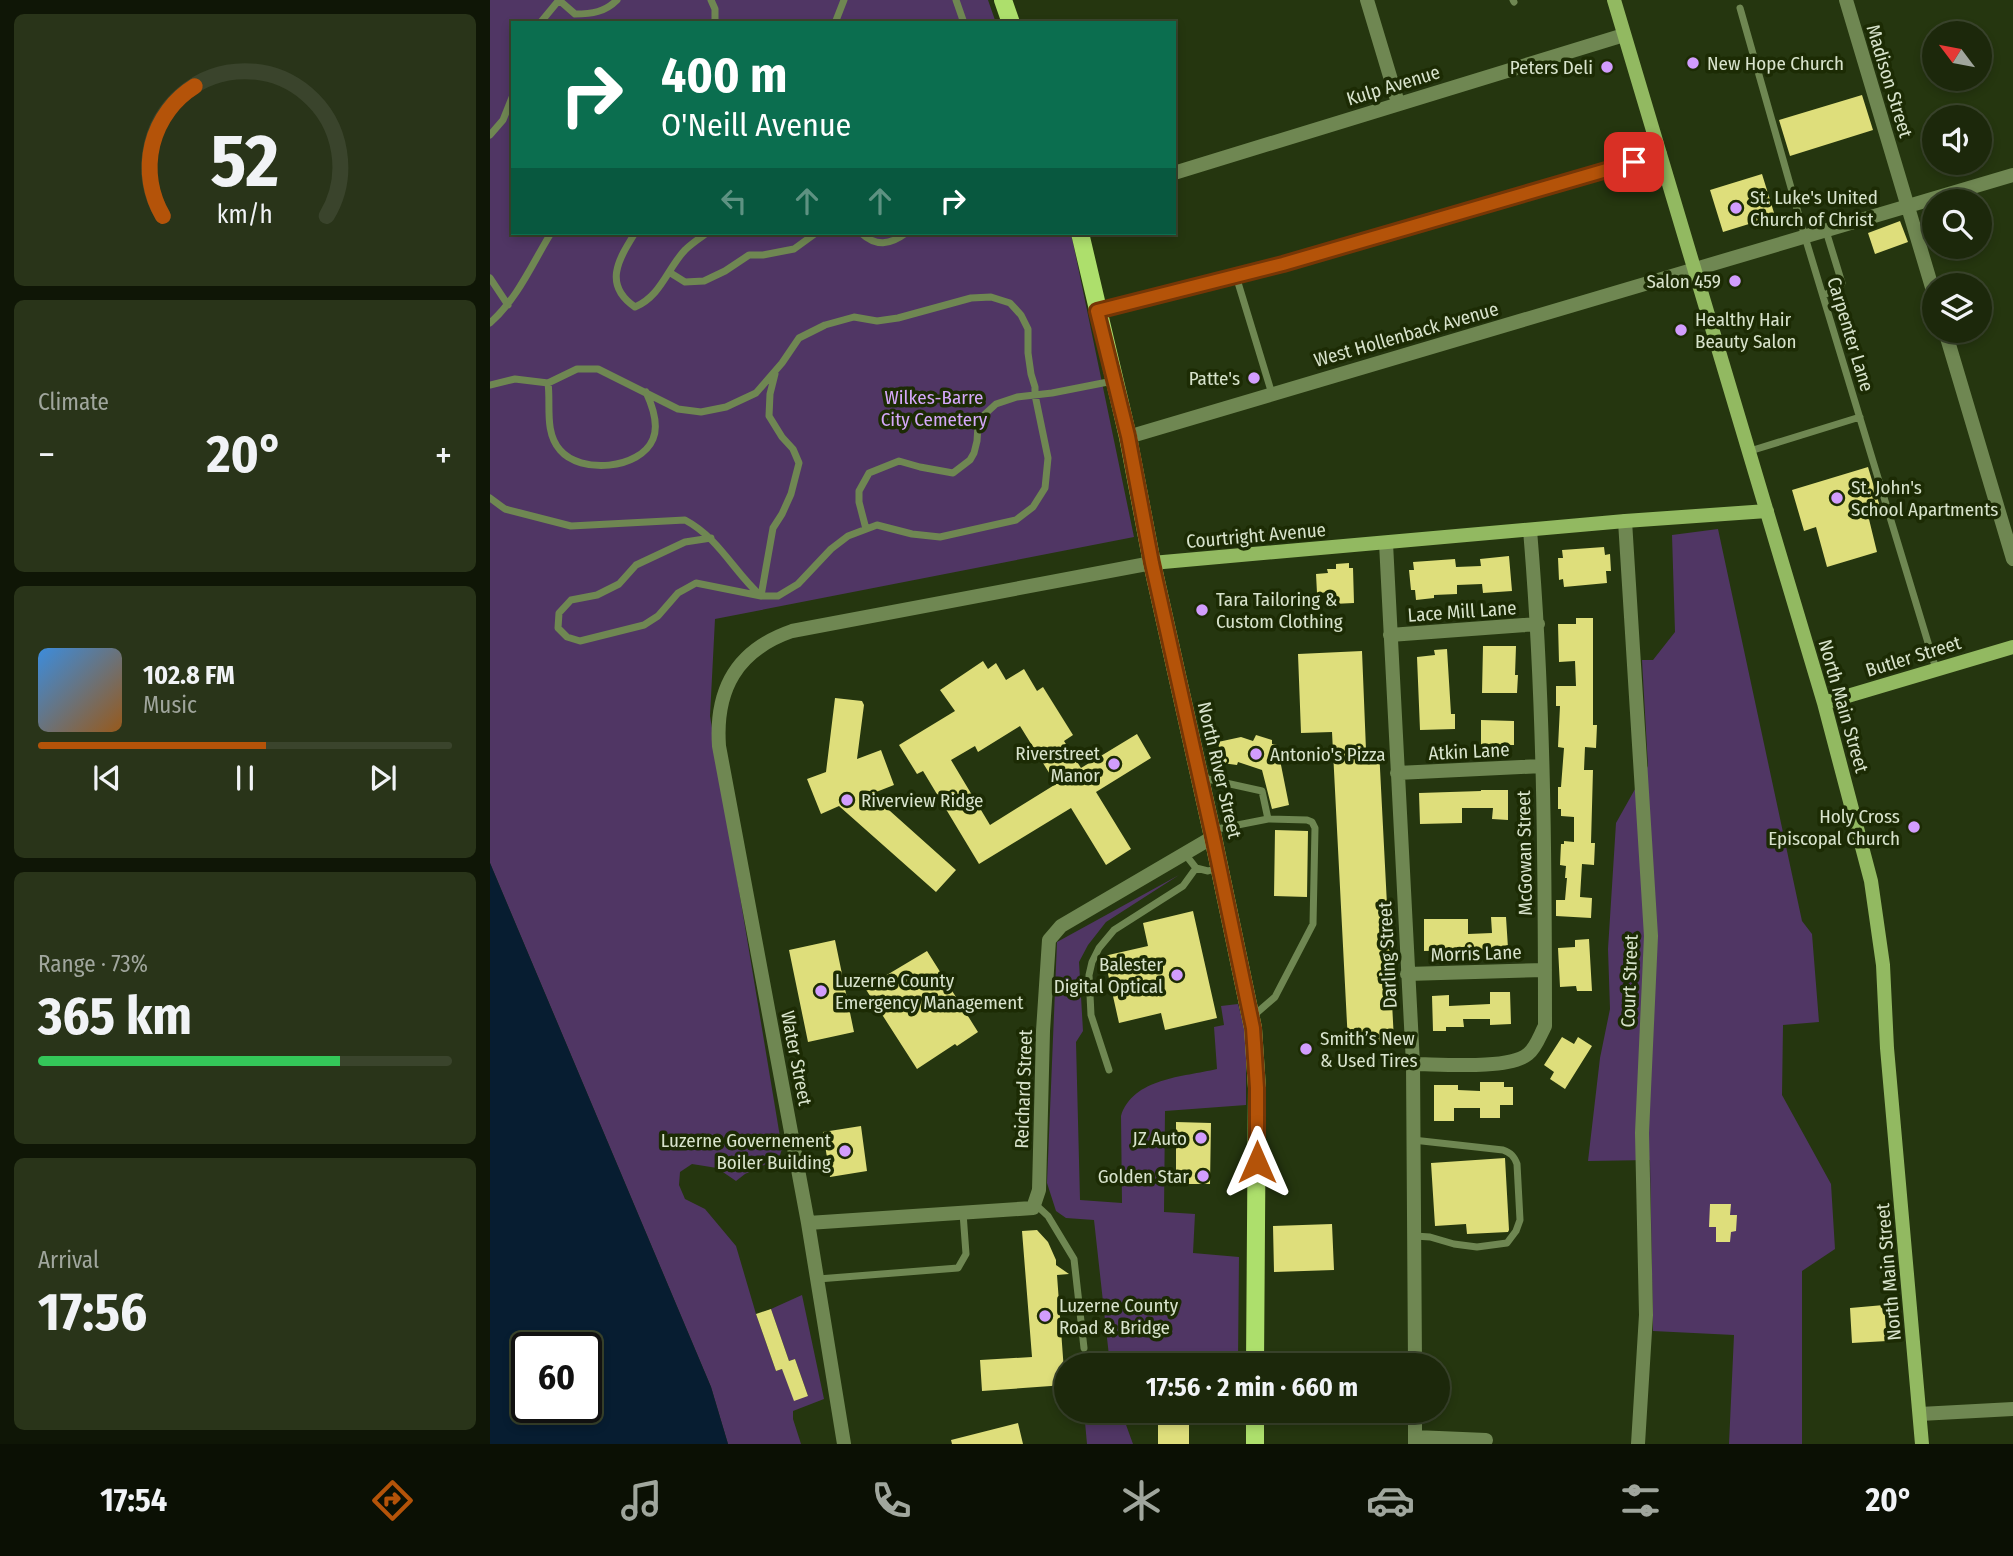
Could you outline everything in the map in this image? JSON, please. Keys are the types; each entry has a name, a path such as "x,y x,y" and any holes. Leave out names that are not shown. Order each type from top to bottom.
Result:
{"main road":[{"path":"1003,0 1010,21"},
{"name":"North Main Street","path":"1614,0 1825,703 1871,881 1883,964 1887,1048 1922,1444"},
{"name":"North River Street","path":"1080,235 1128,436 1152,563 1251,1017 1257,1088 1255,1353"},
{"name":"Courtright Avenue","path":"1152,563 1767,511"},
{"name":"Butler Street","path":"1825,703 2013,647"},
{"path":"1255,1423 1255,1444"}],"street":[{"path":"1367,0 1398,103"},
{"name":"Madison Street","path":"1846,0 1928,273"},
{"name":"Kulp Avenue","path":"1176,172 1624,35"},
{"path":"1097,311 1283,264 1660,154"},
{"name":"West Hollenback Avenue","path":"1128,436 2013,175"},
{"path":"1949,343 2013,559"},
{"name":"Court Street","path":"1625,521 1651,936 1642,1133 1646,1315 1638,1444"},
{"name":"McGowan Street","path":"1413,1064 1505,1064 1527,1055 1545,1026 1538,624 1530,530"},
{"name":"Darling Street","path":"1386,543 1413,1064 1415,1353"},
{"name":"Courtright Avenue","path":"730,680 756,649 777,637 798,630 1152,563"},
{"name":"Lace Mill Lane","path":"1390,635 1538,624"},
{"name":"Water Street","path":"730,680 721,702 719,746 808,1223 844,1444"},
{"name":"Atkin Lane","path":"1397,774 1542,766"},
{"name":"Reichard Street","path":"1035,1204 1039,1190 1043,1031 1049,940 1061,926 1213,834"},
{"name":"Morris Lane","path":"1407,974 1545,970"},
{"path":"808,1223 1033,1208 1035,1204"},
{"path":"1920,1414 2013,1409"},
{"path":"1415,1440 1486,1440"}],"lane":[{"path":"542,21 559,0 575,14 591,14 604,10 617,0"},
{"path":"710,0 715,9 715,21"},
{"path":"836,21 844,0"},
{"path":"956,0 963,21"},
{"name":"Carpenter Lane","path":"1740,8 1805,237 1936,669"},
{"path":"574,21 575,14"},
{"path":"490,135 503,120 511,100"},
{"path":"1823,295 1838,290 1842,283 1826,232"},
{"path":"490,323 508,305 550,235"},
{"path":"634,235 617,268 616,286 623,299 635,307 645,303 655,293 685,250 704,235"},
{"path":"669,272 685,282 704,281 749,255 794,249 813,235"},
{"path":"863,235 872,242 884,243 902,235"},
{"path":"1236,276 1272,394"},
{"path":"490,278 508,305"},
{"path":"490,385 515,379 548,383 577,369 598,369 678,409 701,412 726,407 756,393 799,338 825,325 854,317 877,321 898,318 971,298 991,297 1010,303 1021,315 1028,329 1031,374 1048,458 1045,488 1033,507 1016,520 940,537 912,534 877,525 848,536 831,549 798,584 778,596 761,596 696,583 678,593 644,625 580,641 567,636 558,628 559,613 571,600 597,595 619,584 636,565 685,542 710,538"},
{"path":"761,596 773,528 791,494 799,463 793,449 769,416 770,394 776,370"},
{"path":"866,529 859,491 869,473 899,461 953,473 970,460 974,453 978,426 985,414 996,404 1017,397 1114,381"},
{"path":"548,383 549,427 559,449 573,461 605,467 626,461 643,452 654,438 654,410 646,392"},
{"path":"1750,452 1860,417"},
{"path":"490,498 505,509 570,526 685,520 700,528 710,538 732,562 745,582 761,596"},
{"path":"1200,778 1262,792 1268,819"},
{"path":"1213,834 1268,819 1307,820 1312,822 1315,828 1313,924 1276,997 1251,1017"},
{"path":"1185,853 1196,868 1208,872 1219,867"},
{"path":"1109,1070 1091,1015 1089,975 1092,962 1099,948 1114,930 1183,886 1196,868"},
{"path":"1413,1140 1510,1152 1517,1164 1520,1220 1511,1239 1499,1246 1477,1247 1414,1236"},
{"path":"1035,1204 1048,1216 1074,1259 1084,1348"},
{"path":"817,1279 958,1268 967,1254 963,1213"}],"green space":[{"name":"Wilkes-Barre City Cemetery","path":"490,0 988,0 995,21 511,21 511,235 1071,235 1134,537 715,619 710,716 782,1149 779,1158 736,1181 717,1168 692,1164 680,1172 679,1185 685,1199 705,1209 736,1246 776,1371 782,1369 808,1396 795,1359 789,1361 771,1309 802,1295 824,1399 793,1411 801,1444 728,1444 711,1387 490,863"},
{"path":"1718,529 1802,921 1812,934 1819,1022 1783,1025 1782,1095 1831,1184 1835,1249 1802,1271 1802,1444 1729,1444 1734,1335 1653,1331 1650,1160 1588,1161 1600,1058 1610,1009 1608,949 1616,823 1648,766 1642,660 1653,660 1675,632 1672,535"},
{"path":"1179,875 1106,922 1079,962 1083,1031 1076,1042 1080,1200 1122,1203 1121,1116 1127,1103 1136,1094 1161,1081 1217,1069 1214,1027 1224,1025 1221,1006 1238,1004 1246,1034 1246,1105 1165,1111 1164,1212 1195,1214 1193,1253 1239,1257 1238,1353 1109,1353 1094,1220 1066,1218 1056,1211 1047,1183 1057,942"},
{"path":"1085,1423 1125,1423 1133,1444 1087,1444"}],"water":[{"path":"490,863 711,1387 728,1444 490,1444"}],"building":[{"path":"1862,95 1873,130 1790,156 1779,120"},
{"path":"1762,174 1775,216 1723,232 1710,190"},
{"path":"1900,221 1908,242 1875,254 1868,233"},
{"path":"1868,467 1880,507 1867,511 1877,552 1827,567 1816,527 1804,531 1792,490"},
{"path":"1604,547 1605,555 1610,554 1611,571 1606,571 1607,583 1564,587 1563,579 1559,580 1558,558 1563,558 1562,550"},
{"path":"1509,556 1512,591 1483,593 1482,584 1457,585 1457,594 1434,595 1434,598 1416,600 1415,590 1411,590 1409,570 1414,570 1413,562 1455,559 1456,567 1481,566 1480,559"},
{"path":"1349,563 1349,568 1353,568 1354,603 1333,604 1333,592 1317,593 1316,574 1328,573 1327,569 1336,569 1336,564"},
{"path":"1576,618 1593,618 1593,725 1597,725 1596,748 1585,747 1584,770 1593,770 1591,843 1595,843 1594,865 1582,864 1580,897 1592,898 1591,918 1556,916 1556,900 1565,900 1567,878 1566,866 1560,865 1561,844 1564,844 1564,841 1574,842 1574,817 1561,816 1561,809 1558,809 1558,787 1561,787 1564,748 1558,747 1560,706 1556,706 1556,686 1576,686 1575,661 1559,662 1558,624 1576,624"},
{"path":"1483,646 1516,646 1517,693 1482,693"},
{"path":"1447,649 1451,714 1455,714 1455,729 1420,730 1417,657 1435,655 1434,650"},
{"path":"1362,651 1366,750 1379,749 1394,1041 1348,1043 1332,732 1301,733 1298,654"},
{"name":"Riverstreet Manor","path":"983,661 988,669 996,663 1006,680 1024,669 1037,691 1043,687 1073,735 1064,741 1081,768 1137,734 1151,758 1096,792 1131,849 1106,865 1071,808 979,864 923,771 917,774 899,745 955,711 940,690","holes":["1020,726 1056,784 990,825 951,760 975,746 978,752"]},
{"name":"Riverview Ridge","path":"835,698 862,701 864,705 857,759 881,750 894,785 871,794 956,870 936,892 839,806 821,814 807,779 826,772"},
{"path":"1481,720 1514,721 1514,745 1481,745"},
{"path":"1256,735 1272,740 1272,744 1277,745 1289,805 1272,809 1262,770 1238,762 1237,765 1222,763 1218,742 1241,737 1253,741"},
{"path":"1508,790 1508,820 1492,819 1493,808 1462,808 1462,823 1420,824 1419,793"},
{"path":"1275,830 1308,831 1307,897 1274,896"},
{"path":"1193,911 1217,1018 1165,1030 1161,1013 1119,1023 1104,956 1148,946 1143,923"},
{"path":"1491,917 1506,917 1508,948 1424,951 1424,919 1468,919 1468,934 1492,933"},
{"path":"1589,939 1592,991 1577,991 1576,986 1560,987 1558,948 1575,947 1575,940"},
{"name":"Luzerne County Emergency Management","path":"835,940 854,1032 808,1042 789,950"},
{"path":"927,951 978,1032 917,1069 865,988"},
{"path":"1490,992 1510,992 1511,1024 1490,1025 1490,1019 1463,1019 1464,1027 1446,1027 1446,1031 1433,1031 1432,996 1449,995 1449,1006 1490,1004"},
{"path":"1562,1037 1574,1044 1578,1037 1592,1046 1565,1089 1550,1079 1554,1072 1544,1065"},
{"path":"1480,1082 1504,1082 1504,1087 1513,1087 1513,1105 1500,1105 1500,1118 1480,1118 1480,1108 1454,1108 1454,1121 1434,1121 1434,1085 1458,1085 1458,1090 1480,1091"},
{"path":"1176,1122 1211,1123 1210,1184 1176,1184"},
{"name":"Luzerne Governement Boiler Building","path":"861,1126 867,1171 830,1177 823,1132"},
{"path":"1505,1158 1508,1232 1467,1234 1466,1224 1435,1226 1431,1163"},
{"path":"1710,1204 1731,1204 1730,1215 1737,1215 1736,1231 1731,1232 1730,1242 1716,1242 1716,1227 1709,1227"},
{"path":"1332,1224 1334,1270 1274,1272 1273,1226"},
{"name":"Luzerne County Road & Bridge","path":"1037,1230 1048,1242 1056,1265 1069,1274 1057,1275 1063,1353 1054,1353 1054,1386 982,1391 980,1360 1032,1357 1022,1231"},
{"path":"1884,1305 1887,1341 1852,1343 1850,1308"},
{"path":"771,1309 789,1361 795,1359 808,1396 794,1401 782,1369 776,1371 756,1314"},
{"path":"1018,1423 1023,1444 952,1444 951,1440"},
{"path":"1158,1423 1189,1423 1189,1444 1158,1444"}],"place":[{"name":"New Hope Church","path":"1693,63"},
{"name":"Peters Deli","path":"1607,67"},
{"name":"St. Luke's United Church of Christ","path":"1736,208"},
{"name":"Salon 459","path":"1735,281"},
{"name":"Healthy Hair Beauty Salon","path":"1681,330"},
{"name":"Patte's","path":"1254,378"},
{"name":"St. John's School Apartments","path":"1837,498"},
{"name":"Tara Tailoring & Custom Clothing","path":"1202,610"},
{"name":"Antonio's Pizza","path":"1256,754"},
{"name":"Riverstreet Manor","path":"1114,764"},
{"name":"Riverview Ridge","path":"847,800"},
{"name":"Holy Cross Episcopal Church","path":"1914,827"},
{"name":"Balester Digital Optical","path":"1177,975"},
{"name":"Luzerne County Emergency Management","path":"821,991"},
{"name":"Smith’s New & Used Tires","path":"1306,1049"},
{"name":"JZ Auto","path":"1201,1138"},
{"name":"Luzerne Governement Boiler Building","path":"845,1151"},
{"name":"Golden Star","path":"1203,1176"},
{"name":"Luzerne County Road & Bridge","path":"1045,1316"}],"route":[{"path":"1257,1162 1257,1088 1253,1028 1152,563 1128,436 1097,311 1283,264 1634,162"}]}
